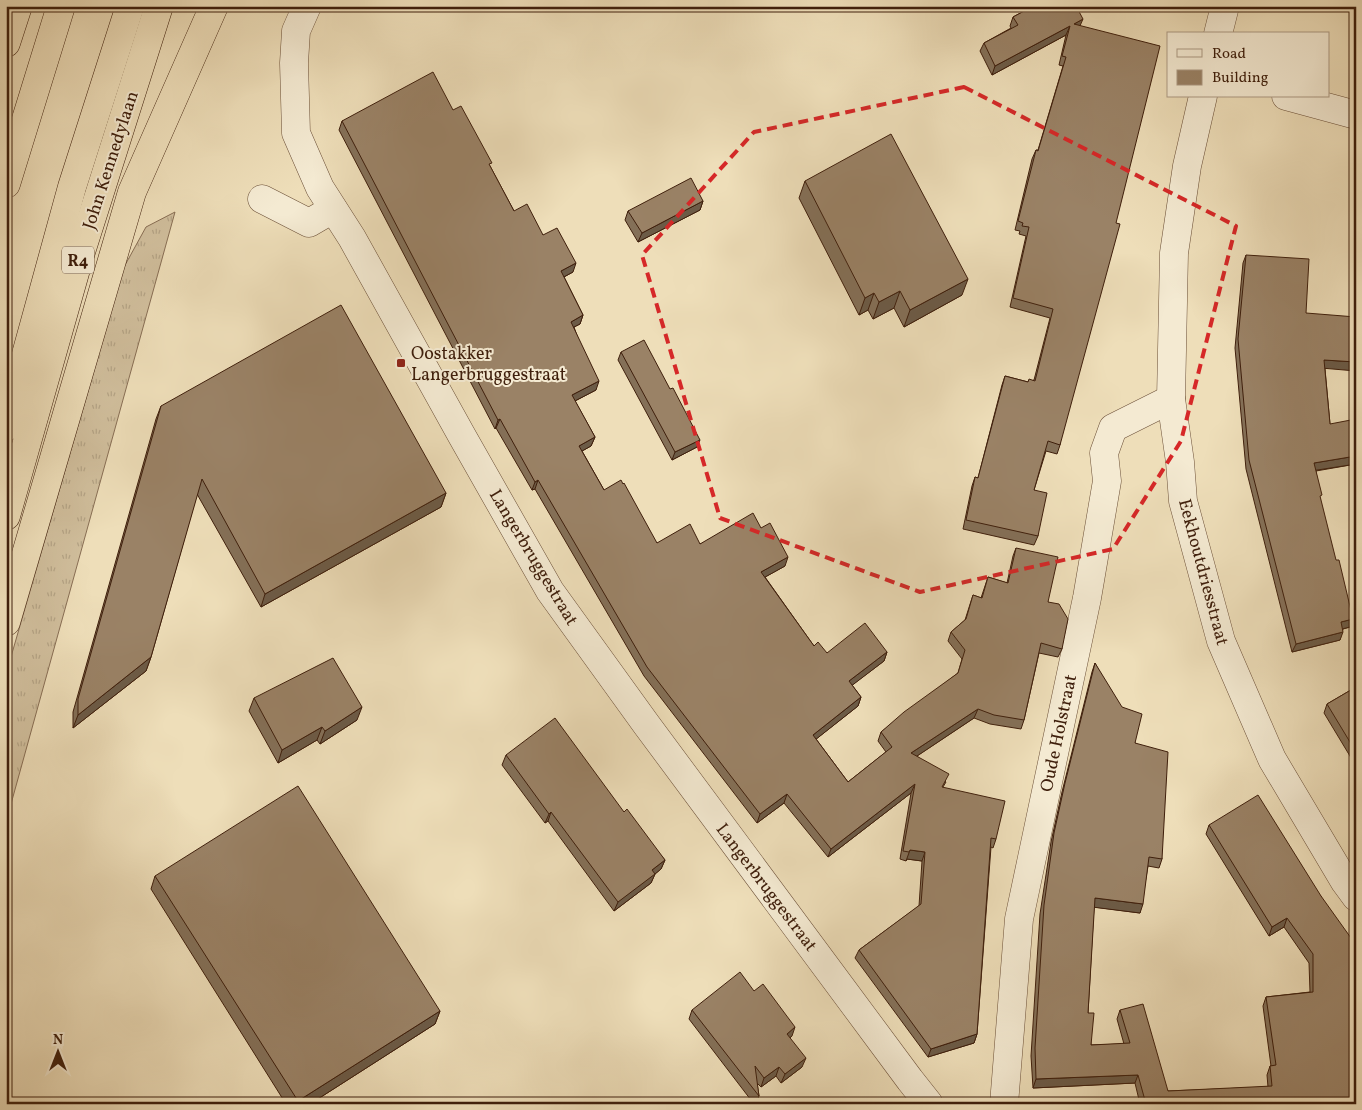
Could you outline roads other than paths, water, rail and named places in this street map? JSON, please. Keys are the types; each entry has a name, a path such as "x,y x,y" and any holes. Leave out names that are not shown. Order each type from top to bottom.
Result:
{"highway":[{"path":"6,43 18,6"},
{"path":"6,184 61,6"},
{"name":"John Kennedylaan","path":"6,427 72,187 130,6"},
{"name":"John Kennedylaan","path":"6,516 80,255 159,6"},
{"path":"6,622 132,192 214,6"}],"street":[{"name":"Langerbruggestraat","path":"307,6 296,32 294,63 296,133 320,188 352,238 550,591 652,732 929,1104"},
{"path":"1218,32 1225,6"},
{"name":"Eekhoutdriesstraat","path":"1203,98 1188,166 1174,253 1171,398 1180,462 1183,501 1221,642 1272,759 1356,898"},
{"path":"1293,98 1356,115"},
{"path":"262,199 309,223 333,208"},
{"name":"Oude Holstraat","path":"1004,1104 1019,919 1086,598 1106,481 1104,453 1113,428 1171,398"}],"place":[{"name":"Oostakker Langerbruggestraat","path":"401,363"}]}
